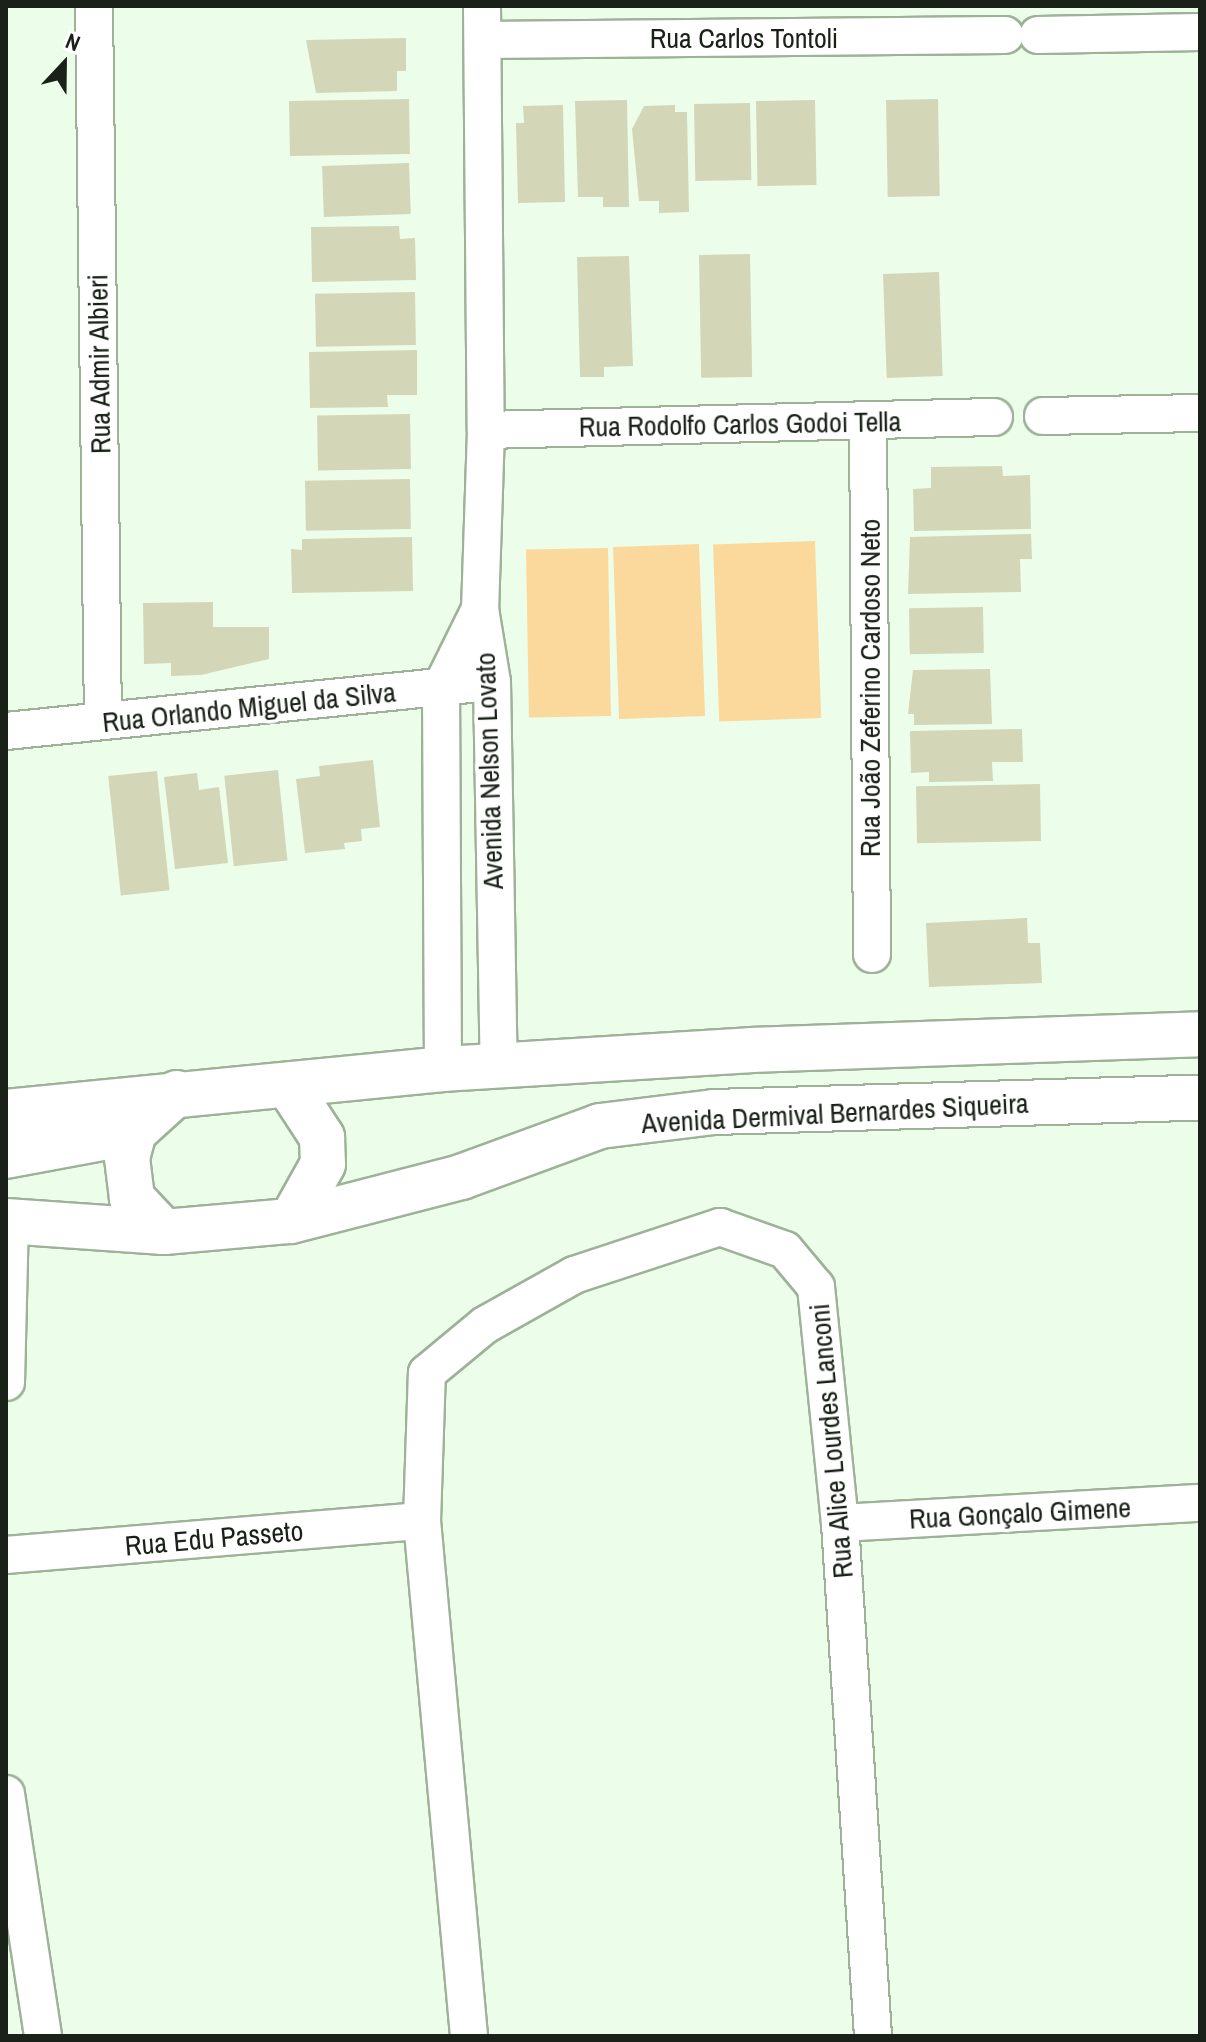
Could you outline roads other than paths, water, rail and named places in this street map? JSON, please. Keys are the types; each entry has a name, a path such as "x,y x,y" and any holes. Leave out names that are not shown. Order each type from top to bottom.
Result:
{"main road":[{"path":"6,1112 177,1093 290,1088 443,1069 751,1050 1200,1034"},
{"path":"290,1088 322,1137 323,1164 291,1221"},
{"path":"6,1156 134,1132 177,1093"},
{"name":"Avenida Dermival Bernardes Siqueira","path":"8,1221 164,1232 291,1221 461,1177 600,1126 714,1112 1200,1098"},
{"path":"134,1132 125,1176 132,1198 164,1232"}],"street":[{"name":"Rua Admir Albieri","path":"94,6 103,721"},
{"name":"Rua Carlos Tontoli","path":"482,23 1022,35 1200,32"},
{"path":"480,609 486,430 482,23"},
{"path":"1043,416 1200,413"},
{"name":"Rua Rodolfo Carlos Godoi Tella","path":"486,430 994,417"},
{"name":"Rua João Zeferino Cardoso Neto","path":"868,422 872,954"},
{"name":"Avenida Nelson Lovato","path":"480,609 492,682 499,1067"},
{"name":"Avenida Nelson Lovato","path":"443,1069 441,688 480,609"},
{"name":"Rua Orlando Miguel da Silva","path":"6,731 492,682"},
{"path":"6,1382 8,1221"},
{"name":"Rua Alice Lourdes Lanconi","path":"469,2036 422,1521 427,1373 485,1325 574,1275 720,1227 785,1250 816,1287 840,1523 873,2036"},
{"name":"Rua Gonçalo Gimene","path":"840,1523 1200,1503"},
{"name":"Rua Edu Passeto","path":"6,1555 422,1521"},
{"path":"6,1794 43,2036"}]}
